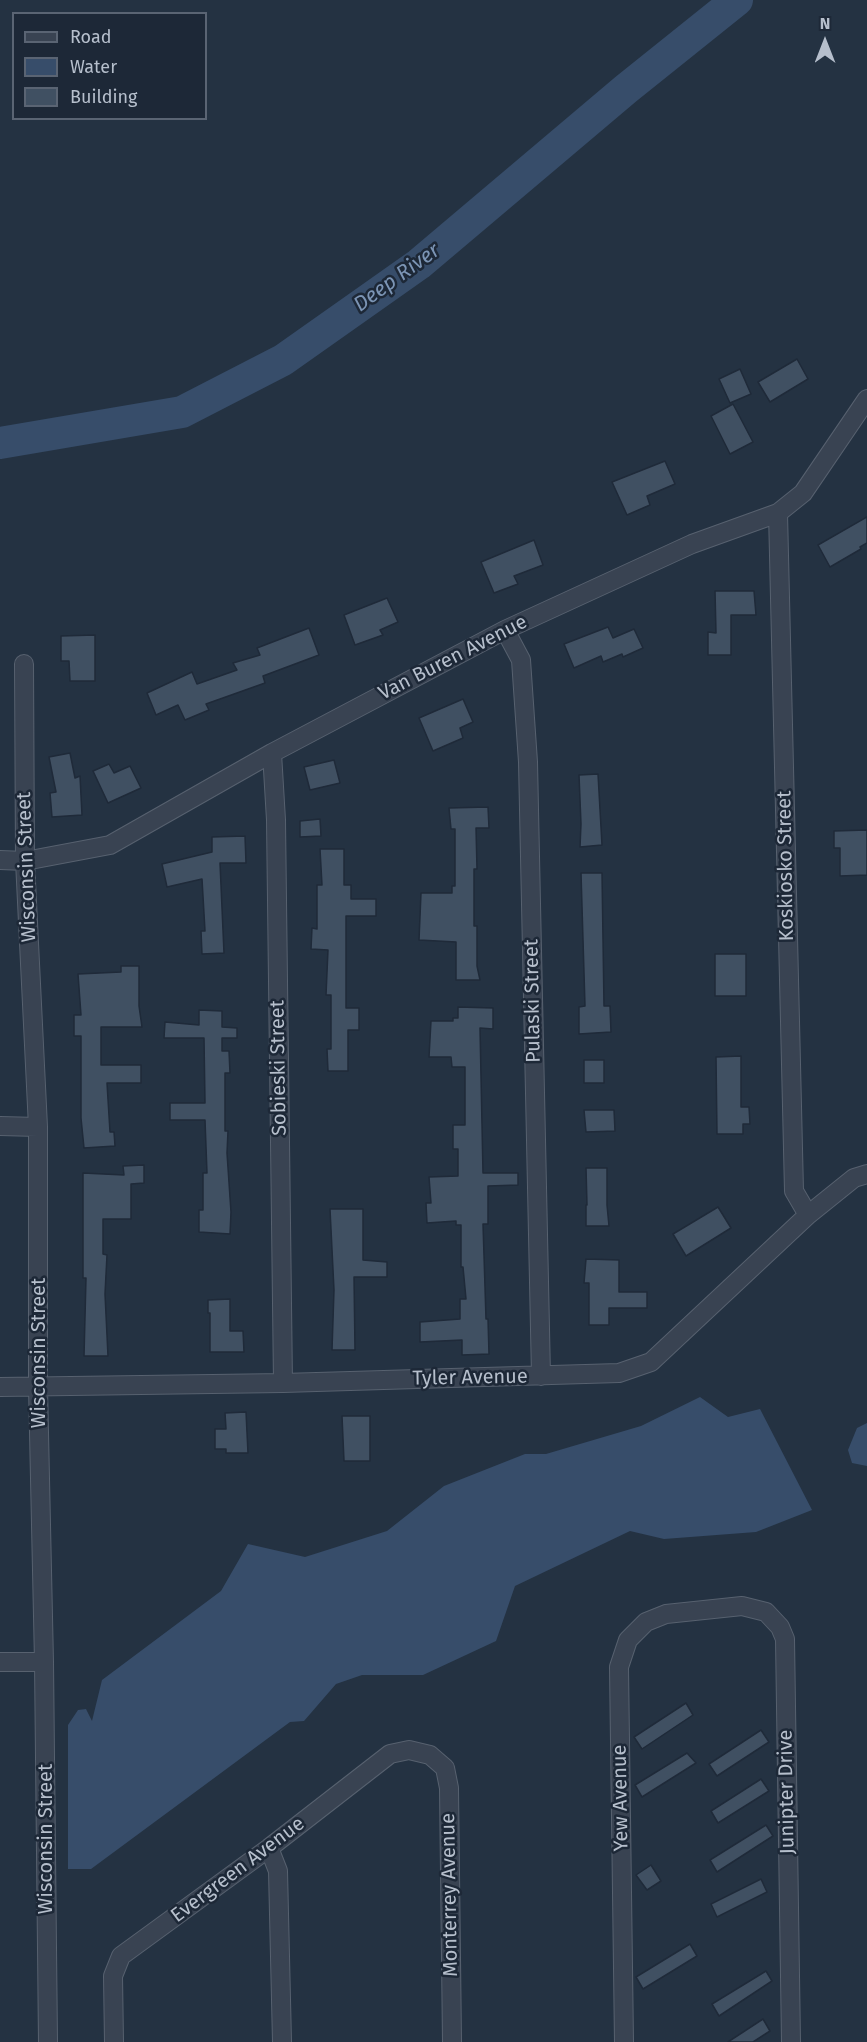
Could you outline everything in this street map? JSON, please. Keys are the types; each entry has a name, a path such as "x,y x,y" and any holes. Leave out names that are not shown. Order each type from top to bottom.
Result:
{"street":[{"name":"Van Buren Avenue","path":"0,860 25,861 110,844 272,753 505,630 692,544 778,513 803,493 867,399"},
{"name":"Koskiosko Street","path":"778,513 794,1191 808,1215"},
{"name":"Pulaski Street","path":"505,630 520,660 528,762 541,1376"},
{"name":"Wisconsin Street","path":"24,664 25,861 38,1127 38,1387 44,1662 48,2042"},
{"name":"Sobieski Street","path":"272,753 276,820 283,1383"},
{"path":"0,1126 38,1127"},
{"name":"Tyler Avenue","path":"0,1387 283,1383 619,1373 651,1362 808,1215 854,1178 867,1174"},
{"name":"Junipter Drive","path":"704,1610 742,1606 766,1612 780,1627 785,1639 791,2042"},
{"name":"Yew Avenue","path":"624,2042 620,1667 628,1640 646,1622 666,1614 704,1610"},
{"path":"0,1662 44,1662"},
{"name":"Evergreen Avenue","path":"114,2042 112,1976 121,1956 269,1848 390,1754 410,1750 430,1755"},
{"name":"Monterrey Avenue","path":"430,1755 445,1768 449,1788 452,2042"},
{"path":"269,1848 278,1871 282,2042"}],"water":[{"path":"700,1397 728,1417 760,1409 812,1510 756,1532 664,1539 630,1531 515,1586 496,1641 423,1675 362,1675 336,1684 304,1721 290,1722 91,1869 68,1869 68,1725 78,1710 86,1709 92,1721 102,1680 221,1591 248,1544 305,1557 387,1531 444,1486 525,1454 546,1454 641,1426"},
{"path":"867,1423 867,1466 852,1463 848,1450 857,1428"}],"building":[{"path":"797,359 808,379 770,402 758,382"},
{"path":"740,369 751,394 730,403 719,379"},
{"path":"733,404 753,442 730,454 711,416"},
{"path":"665,461 675,484 647,496 650,505 627,515 612,482"},
{"path":"867,517 867,543 830,567 818,545"},
{"path":"534,540 543,565 514,576 518,584 494,593 481,562"},
{"path":"715,591 754,591 756,615 731,615 731,655 708,655 708,632 716,633"},
{"path":"387,598 398,622 380,630 383,635 355,645 344,615"},
{"path":"608,627 613,638 634,629 643,648 623,657 622,654 603,662 601,656 574,668 564,644"},
{"path":"309,628 319,655 263,676 265,683 206,704 209,710 185,720 178,705 156,715 147,693 192,672 197,684 237,670 233,663 260,655 257,648"},
{"path":"95,635 95,681 70,681 69,661 61,661 61,636"},
{"path":"463,699 473,722 460,728 463,738 433,751 419,718"},
{"path":"70,753 75,778 80,776 82,815 52,817 50,793 56,792 49,757"},
{"path":"334,760 340,783 310,790 304,767"},
{"path":"109,764 114,773 130,766 141,788 108,803 93,771"},
{"path":"598,774 602,845 580,847 579,775"},
{"path":"488,807 489,828 476,828 477,869 474,869 474,926 477,926 477,966 480,980 456,980 456,942 419,940 421,893 452,893 452,886 455,886 455,829 451,829 449,808"},
{"path":"320,819 321,836 300,837 300,821"},
{"path":"867,830 867,875 840,876 840,848 834,848 834,831"},
{"path":"245,836 246,863 220,863 224,953 202,954 201,931 205,931 202,879 167,887 162,864 212,852 212,837"},
{"path":"320,849 344,849 344,885 351,885 351,899 376,899 376,916 346,916 346,1008 359,1008 359,1030 348,1030 348,1071 328,1071 327,1049 331,1049 331,995 326,995 328,950 311,949 312,928 317,929 317,885 322,885"},
{"path":"581,873 602,873 604,1006 610,1006 611,1032 579,1034 579,1007 585,1006"},
{"path":"715,954 746,954 746,996 715,996"},
{"path":"121,966 139,966 139,1006 142,1027 101,1027 101,1065 141,1065 141,1083 107,1083 110,1132 114,1132 115,1146 84,1148 81,1118 81,1036 74,1036 74,1015 81,1015 78,974 121,972"},
{"path":"458,1007 493,1008 493,1029 480,1028 483,1173 518,1173 518,1185 488,1186 488,1224 483,1224 489,1354 462,1355 462,1340 420,1342 420,1322 460,1319 460,1299 466,1299 463,1267 461,1267 461,1225 456,1225 456,1221 427,1223 426,1203 431,1203 429,1177 458,1176 458,1149 453,1149 453,1125 465,1125 465,1067 452,1067 451,1057 429,1057 431,1021 453,1021 453,1018 458,1018"},
{"path":"199,1010 222,1011 222,1027 237,1028 237,1038 222,1038 222,1051 229,1051 230,1073 225,1073 225,1131 228,1131 230,1234 199,1232 199,1210 203,1210 203,1173 207,1173 205,1120 170,1120 170,1103 205,1103 204,1038 164,1038 165,1022 199,1025"},
{"path":"741,1056 741,1107 749,1107 750,1124 743,1124 743,1134 717,1134 716,1057"},
{"path":"584,1060 604,1060 604,1083 584,1083"},
{"path":"584,1110 614,1110 615,1131 586,1132"},
{"path":"144,1165 144,1183 131,1184 131,1219 103,1219 103,1254 107,1255 105,1294 108,1356 84,1356 86,1278 83,1278 83,1173 124,1175 123,1166"},
{"path":"586,1168 607,1168 609,1226 586,1226"},
{"path":"718,1207 731,1228 686,1256 673,1234"},
{"path":"330,1209 363,1209 363,1260 387,1262 387,1277 354,1277 355,1350 332,1350 334,1290"},
{"path":"586,1259 619,1260 619,1292 647,1292 647,1308 609,1308 609,1325 589,1325 589,1283 584,1283"},
{"path":"230,1299 230,1331 243,1331 244,1352 210,1352 208,1300"},
{"path":"246,1412 248,1453 226,1453 226,1449 215,1449 215,1429 226,1429 225,1413"},
{"path":"342,1416 370,1416 370,1461 344,1461"},
{"path":"686,1703 693,1715 642,1749 634,1737"},
{"path":"761,1730 769,1742 717,1776 709,1764"},
{"path":"687,1753 696,1763 642,1797 635,1785"},
{"path":"761,1779 769,1791 718,1823 711,1811"},
{"path":"766,1825 773,1836 717,1872 710,1860"},
{"path":"651,1865 661,1881 647,1890 636,1875"},
{"path":"761,1879 767,1892 717,1917 711,1904"},
{"path":"690,1944 697,1956 643,1989 636,1977"},
{"path":"766,1971 772,1981 719,2016 712,2004"},
{"path":"763,2019 770,2031 753,2042 728,2042"}],"waterway":[{"name":"Deep River","path":"0,443 182,412 283,360 419,264 626,89 737,0"}]}
